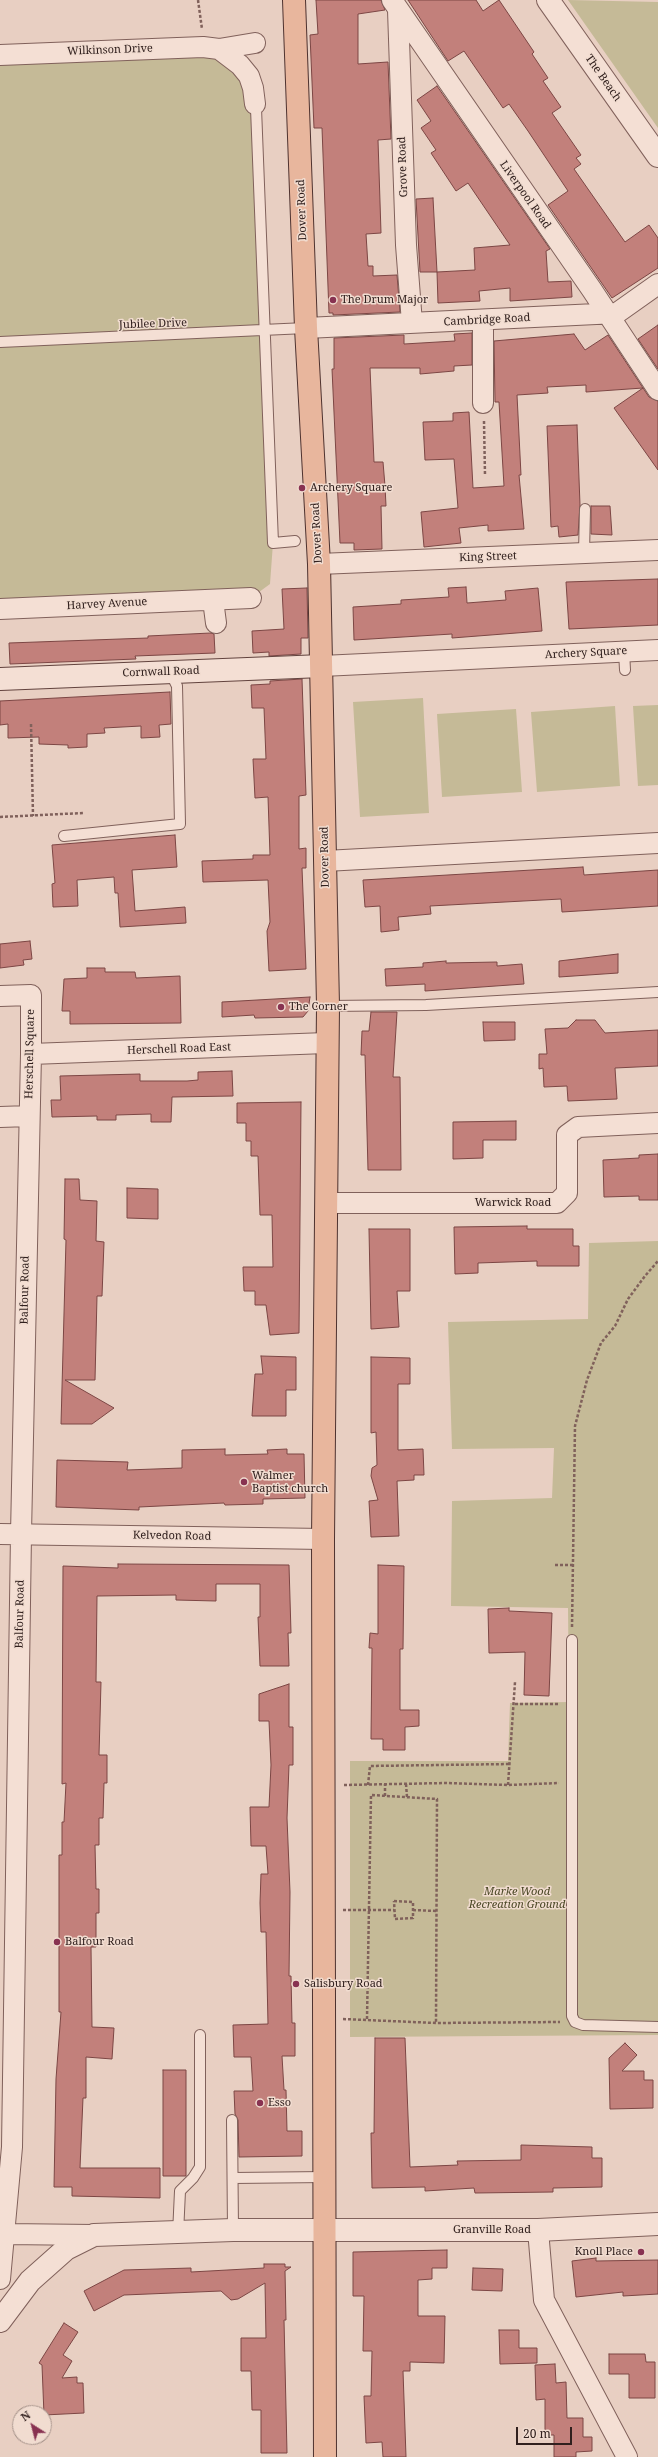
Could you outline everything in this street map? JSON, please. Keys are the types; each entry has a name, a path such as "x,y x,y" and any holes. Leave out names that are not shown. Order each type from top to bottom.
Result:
{"main road":[{"name":"Dover Road","path":"294,0 306,328 319,564 328,1006 326,1043 324,1539 324,2018 326,2177 325,2457"}],"street":[{"name":"The Beach","path":"548,0 658,156"},
{"name":"Liverpool Road","path":"395,5 658,390"},
{"name":"Grove Road","path":"395,5 406,244 412,323"},
{"name":"Wilkinson Drive","path":"0,55 211,48 256,43"},
{"path":"211,48 240,65 254,88 256,106"},
{"name":"Cambridge Road","path":"306,328 617,313 658,284"},
{"path":"483,320 483,403"},
{"name":"King Street","path":"319,564 658,550"},
{"name":"Harvey Avenue","path":"0,609 251,598"},
{"path":"213,600 216,623"},
{"name":"Archery Square","path":"322,666 624,660 658,650"},
{"name":"Cornwall Road","path":"0,679 322,666"},
{"path":"325,862 658,843"},
{"name":"Herschell Square","path":"0,996 31,995 32,1054 28,1116"},
{"name":"Herschell Road East","path":"32,1054 326,1043"},
{"path":"0,1117 28,1116"},
{"name":"Balfour Road","path":"0,2279 5,2234 21,1534 28,1116"},
{"name":"Warwick Road","path":"326,1203 557,1203 567,1193 567,1135 578,1127 658,1123"},
{"name":"Kelvedon Road","path":"0,1534 324,1539"},
{"name":"Granville Road","path":"326,2230 538,2230 658,2224"},
{"path":"5,2234 178,2234 233,2230 326,2230"},
{"path":"538,2230 544,2300 627,2457"},
{"path":"0,2321 30,2281 66,2249 94,2235"}],"lane":[{"path":"256,106 273,543 295,541"},
{"name":"Jubilee Drive","path":"0,342 306,328"},
{"path":"584,553 585,508"},
{"path":"64,836 180,824 177,686 170,672"},
{"path":"328,1006 426,1005 658,992"},
{"path":"572,1640 570,1788 572,2016 575,2022 583,2025 658,2027"},
{"path":"178,2234 180,2192 200,2167 200,2035"},
{"path":"232,2120 233,2230"},
{"path":"233,2178 326,2177"}],"path":[{"path":"198,0 211,48"},
{"path":"483,403 486,475"},
{"path":"31,724 33,816"},
{"path":"0,817 83,813"},
{"path":"572,1640 575,1426 587,1380 601,1343 615,1326 645,1276 658,1261"},
{"path":"555,1565 573,1565"},
{"path":"508,1785 515,1704 515,1682"},
{"path":"515,1704 571,1704"},
{"path":"368,1785 370,1766 510,1764"},
{"path":"324,1785 508,1785 559,1782 559,1789 570,1788"},
{"path":"385,1784 385,1796"},
{"path":"406,1784 407,1797"},
{"path":"367,2020 371,1795 437,1799 436,2022"},
{"path":"394,1901 413,1902 413,1918 395,1919 394,1910 394,1901"},
{"path":"324,1912 352,1909 394,1910"},
{"path":"413,1910 436,1911"},
{"path":"324,2018 436,2022 575,2022"}],"green space":[{"path":"568,0 658,2 658,128"},
{"path":"203,47 253,88 273,543 270,584 251,598 0,609 0,55"},
{"path":"423,698 429,813 360,817 353,702"},
{"path":"658,705 658,785 638,786 633,706"},
{"path":"615,706 620,786 537,792 531,712"},
{"path":"516,709 522,792 442,797 437,714"},
{"name":"Marke Wood Recreation Ground","path":"658,1241 658,2035 350,2037 350,1761 508,1761 510,1703 569,1702 568,1608 451,1606 452,1501 552,1498 554,1448 452,1449 448,1322 588,1319 589,1243"}],"building":[{"path":"316,0 381,0 385,10 358,14 358,64 388,62 391,139 378,140 381,233 366,234 368,266 373,266 373,276 397,275 400,312 333,315 333,313 329,313 322,128 314,128 310,35 318,34"},
{"path":"408,0 476,0 483,11 499,0 534,52 532,54 548,78 543,81 561,107 552,113 581,155 576,158 581,164 574,169 625,242 649,225 658,238 658,268 612,298 548,205 568,191 528,131 509,104 503,108 464,51 448,61"},
{"path":"437,86 550,249 546,251 548,282 571,281 572,297 510,301 510,288 479,291 480,301 438,303 437,272 475,270 474,248 510,245 468,183 456,191 431,153 436,150 421,128 431,121 417,100"},
{"path":"433,198 437,272 420,272 416,199"},
{"path":"658,325 658,369 638,339"},
{"path":"472,333 472,365 454,366 454,371 420,374 420,368 370,368 374,462 383,462 385,486 386,506 381,506 382,549 354,550 354,543 340,543 332,369 334,369 334,338 404,335 404,344 455,341 454,334"},
{"path":"574,334 585,350 608,335 643,388 586,392 586,385 547,387 548,393 517,395 521,475 519,475 524,529 488,531 488,525 459,528 461,543 424,547 421,512 458,508 454,459 425,460 423,422 453,421 453,413 469,412 473,488 504,486 499,402 495,402 494,341"},
{"path":"643,388 649,397 658,401 658,470 614,408"},
{"path":"577,425 580,505 578,535 559,537 558,526 551,527 547,426"},
{"path":"591,506 610,506 612,535 591,534"},
{"path":"658,579 658,625 569,629 566,582"},
{"path":"466,587 467,603 506,600 505,591 538,588 542,631 452,638 452,634 354,640 353,607 401,604 401,600 449,597 448,588"},
{"path":"307,588 308,638 301,638 301,654 269,656 269,652 253,653 252,631 284,629 282,589"},
{"path":"214,634 215,653 135,656 136,659 10,664 9,643 148,638 148,636"},
{"path":"302,679 306,795 299,796 299,849 306,848 306,868 302,868 306,969 269,971 267,931 270,922 268,880 203,882 202,861 253,859 253,855 270,855 268,797 255,798 253,759 266,759 264,708 252,708 251,685 270,684 270,681"},
{"path":"170,692 171,724 159,725 160,737 141,738 141,726 104,728 105,733 87,734 87,747 68,748 68,745 39,744 39,737 8,738 8,724 0,725 0,701"},
{"path":"175,835 177,867 132,870 135,911 185,907 186,923 120,927 118,893 115,893 114,877 77,880 78,906 53,907 52,884 55,883 52,845"},
{"path":"583,867 584,875 658,870 658,906 562,912 561,899 430,906 431,914 398,917 399,930 381,932 380,906 365,907 363,880"},
{"path":"30,941 32,959 23,960 24,965 0,968 0,944"},
{"path":"618,954 618,973 559,977 559,961"},
{"path":"446,961 446,963 497,962 497,966 522,964 524,984 425,991 425,984 386,986 385,969 423,967 423,963"},
{"path":"87,968 105,968 105,972 135,972 136,978 180,976 181,1023 70,1024 70,1011 62,1011 64,979 87,978"},
{"name":"The Corner","path":"310,997 308,1011 303,1017 255,1018 254,1015 222,1017 222,1002"},
{"path":"371,1012 397,1012 393,1077 400,1077 401,1170 368,1170 365,1055 361,1055 362,1031 369,1031"},
{"path":"576,1020 595,1020 605,1033 658,1030 658,1066 615,1068 617,1099 568,1101 567,1086 544,1087 543,1068 539,1069 539,1054 547,1054 545,1029 568,1028"},
{"path":"483,1022 515,1022 515,1040 484,1041"},
{"path":"232,1071 233,1096 172,1097 171,1122 151,1122 151,1114 116,1115 116,1120 97,1120 97,1116 52,1117 51,1100 61,1100 60,1076 140,1074 140,1081 187,1081 198,1080 198,1072"},
{"path":"301,1102 299,1333 270,1335 266,1305 255,1305 255,1291 244,1291 243,1267 273,1267 272,1215 260,1215 258,1156 251,1156 251,1141 246,1141 246,1123 237,1123 237,1103"},
{"path":"516,1121 516,1140 483,1140 483,1158 453,1159 453,1122"},
{"path":"658,1154 658,1200 639,1200 639,1196 604,1197 603,1160 639,1158 639,1155"},
{"path":"65,1179 79,1179 80,1200 97,1201 96,1241 104,1242 102,1296 97,1296 95,1380 65,1380 114,1408 92,1424 61,1424 66,1240 64,1239"},
{"path":"127,1188 158,1189 158,1219 127,1218"},
{"path":"527,1226 527,1229 573,1229 573,1246 579,1246 579,1266 537,1266 537,1261 478,1263 478,1273 455,1274 454,1227"},
{"path":"369,1229 410,1229 410,1291 397,1291 399,1327 371,1329"},
{"path":"261,1356 296,1357 296,1390 286,1390 286,1416 252,1416 255,1374 263,1374"},
{"path":"371,1357 410,1358 410,1384 398,1384 398,1450 423,1449 424,1475 414,1475 414,1480 397,1481 399,1536 371,1537 369,1501 378,1500 371,1476 372,1468 377,1465 376,1432 371,1433"},
{"path":"225,1449 225,1455 268,1454 267,1450 287,1449 287,1454 304,1454 305,1498 263,1499 263,1504 225,1505 224,1503 139,1507 139,1510 56,1507 57,1460 128,1462 127,1470 182,1468 182,1450"},
{"path":"118,1564 289,1565 291,1633 288,1633 289,1666 260,1666 258,1617 260,1617 260,1584 216,1584 216,1601 176,1600 176,1595 97,1596 96,1682 101,1682 99,1755 107,1755 107,1783 104,1783 103,1818 99,1818 99,1845 95,1845 96,1889 99,1889 99,1913 96,1913 96,1947 91,1947 92,2027 114,2028 112,2059 86,2057 86,2098 83,2098 80,2168 160,2168 160,2198 72,2196 72,2187 54,2187 56,2079 61,2012 59,2012 59,1855 62,1855 62,1822 64,1822 66,1783 62,1784 63,1566 118,1568"},
{"path":"378,1565 404,1566 403,1649 400,1649 400,1710 419,1710 419,1726 405,1727 405,1750 383,1750 383,1739 371,1739 372,1648 369,1648 370,1633 378,1634"},
{"path":"509,1608 509,1611 552,1613 549,1696 524,1695 525,1652 489,1653 488,1609"},
{"path":"289,1684 289,1727 293,1727 293,1765 289,1765 287,1818 290,1892 289,1976 291,1976 292,2023 295,2023 295,2056 282,2056 284,2090 286,2090 287,2131 302,2131 302,2156 239,2157 238,2120 235,2114 234,2091 253,2091 251,2057 234,2057 233,2025 268,2024 266,1932 261,1932 260,1903 261,1874 268,1874 266,1846 251,1846 250,1807 269,1807 271,1765 269,1721 259,1721 259,1694"},
{"path":"375,2038 405,2038 410,2167 458,2165 457,2161 521,2160 521,2145 592,2147 592,2158 602,2158 602,2187 553,2188 553,2192 475,2193 474,2188 425,2191 425,2187 372,2188 371,2133 374,2133"},
{"path":"625,2043 637,2055 622,2071 644,2071 644,2080 653,2080 653,2108 610,2109 609,2058"},
{"path":"163,2070 186,2070 186,2176 163,2176"},
{"path":"447,2250 447,2268 432,2268 432,2279 418,2280 418,2316 445,2316 444,2363 410,2362 410,2371 403,2371 406,2457 383,2457 382,2442 366,2443 364,2396 371,2396 372,2351 363,2351 364,2296 353,2296 353,2252"},
{"path":"596,2258 596,2261 658,2260 658,2294 623,2296 623,2292 576,2297 572,2261"},
{"path":"264,2264 285,2264 285,2267 291,2267 285,2271 286,2320 284,2320 287,2453 261,2453 261,2410 252,2410 251,2371 241,2371 241,2338 266,2338 265,2283 238,2299 231,2300 221,2291 124,2295 94,2311 84,2291 124,2270 191,2268 191,2272 264,2268"},
{"path":"473,2268 503,2269 502,2291 472,2290"},
{"path":"64,2323 78,2332 63,2355 72,2361 62,2378 77,2377 77,2383 83,2383 84,2413 52,2415 52,2405 44,2405 42,2365 39,2363"},
{"path":"499,2330 519,2330 519,2348 537,2348 537,2363 500,2364"},
{"path":"609,2354 645,2354 646,2362 655,2362 655,2398 629,2398 629,2374 609,2374"},
{"path":"555,2364 556,2383 566,2382 567,2418 583,2418 583,2437 592,2437 592,2451 576,2452 576,2457 554,2457 554,2435 545,2435 545,2399 536,2400 535,2365"}],"place":[{"name":"The Drum Major","path":"333,300"},
{"name":"Archery Square","path":"302,488"},
{"name":"The Corner","path":"281,1007"},
{"name":"Walmer Baptist church","path":"244,1482"},
{"name":"Balfour Road","path":"57,1942"},
{"name":"Salisbury Road","path":"296,1984"},
{"name":"Esso","path":"260,2103"},
{"name":"Knoll Place","path":"641,2252"}]}
